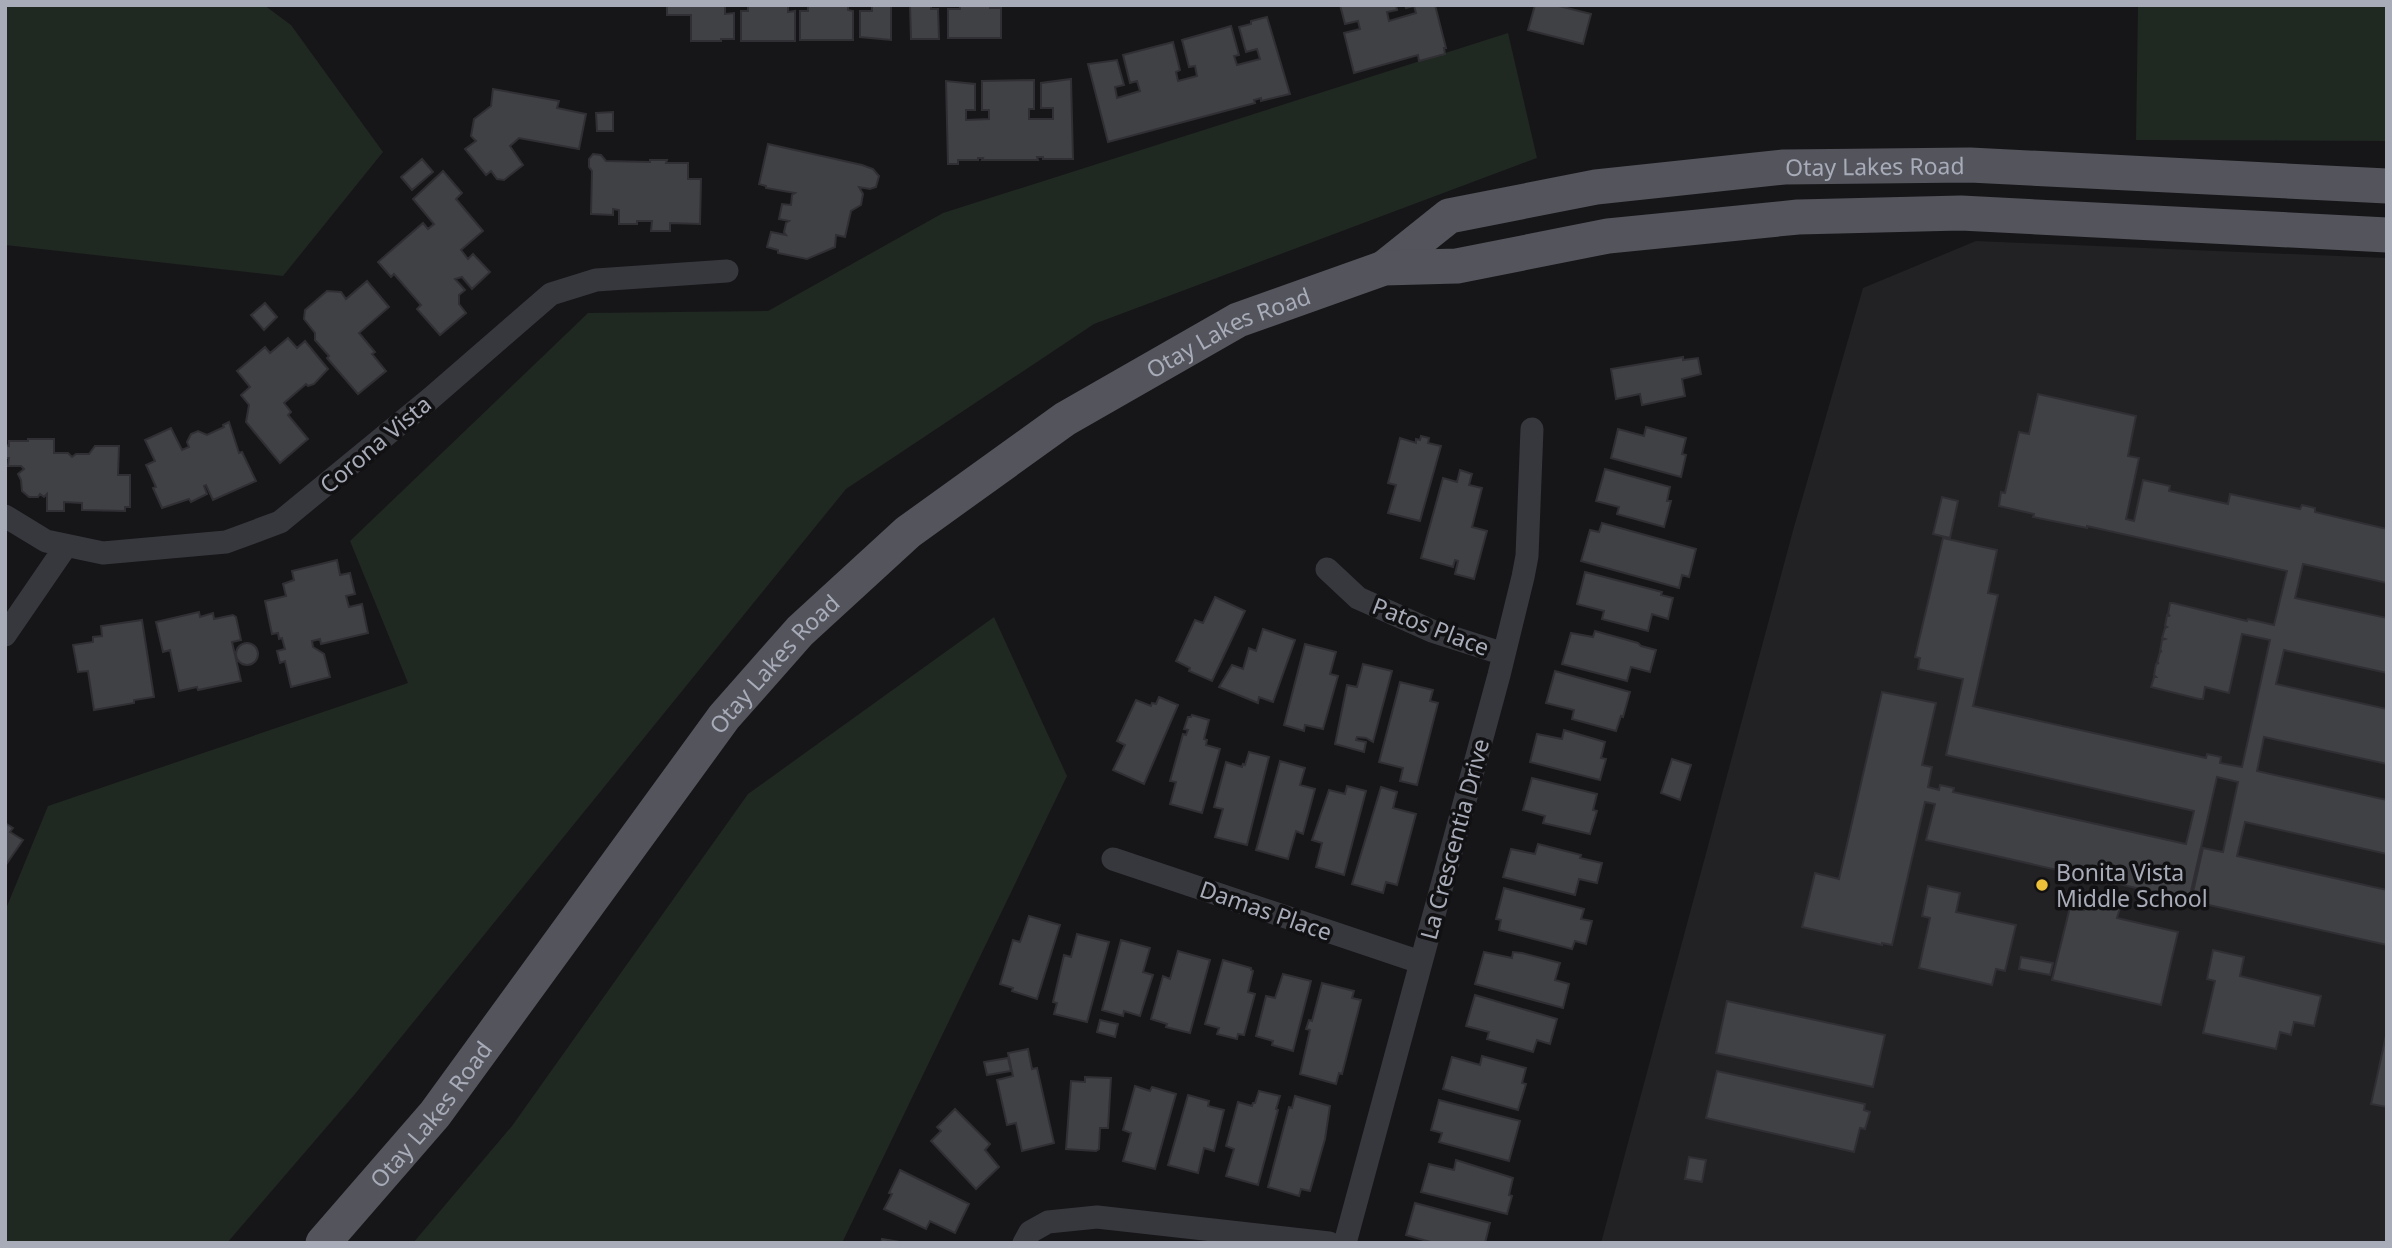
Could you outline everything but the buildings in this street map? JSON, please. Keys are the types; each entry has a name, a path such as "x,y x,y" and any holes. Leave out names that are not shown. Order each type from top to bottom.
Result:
{"main road":[{"name":"Otay Lakes Road","path":"1384,268 1449,216 1596,187 1784,167 1970,164 2387,186"},
{"name":"Otay Lakes Road","path":"323,1243 435,1115 724,717 800,631 908,532 1065,419 1238,320 1384,268 1457,266 1608,236 1798,216 1961,213 2387,235"}],"street":[{"name":"Corona Vista","path":"5,516 46,541 103,553 226,542 280,522 430,399 551,294 596,280 727,271"},
{"name":"La Crescentia Drive","path":"1345,1243 1504,654 1527,556 1532,429"},
{"path":"5,635 66,546"},
{"name":"Patos Place","path":"1327,569 1358,597 1432,631 1504,654"},
{"name":"Damas Place","path":"1113,859 1420,962"},
{"path":"1024,1243 1030,1232 1048,1222 1097,1217 1329,1243"}],"shaded area":[{"path":"5,5 264,5 291,25 383,152 283,276 5,245"},
{"path":"2138,5 2387,5 2387,141 2136,140"},
{"path":"1508,33 1537,158 1094,324 846,489 355,1094 227,1243 5,1243 5,911 48,806 408,683 350,541 588,313 768,311 943,213"},
{"name":"Bonita Vista Middle School","path":"1976,241 2387,258 2387,1243 1601,1243 1794,527 1863,288"},
{"path":"994,617 1067,776 842,1243 413,1243 512,1126 748,794"}],"place":[{"name":"Bonita Vista Middle School","path":"2042,885"}]}
